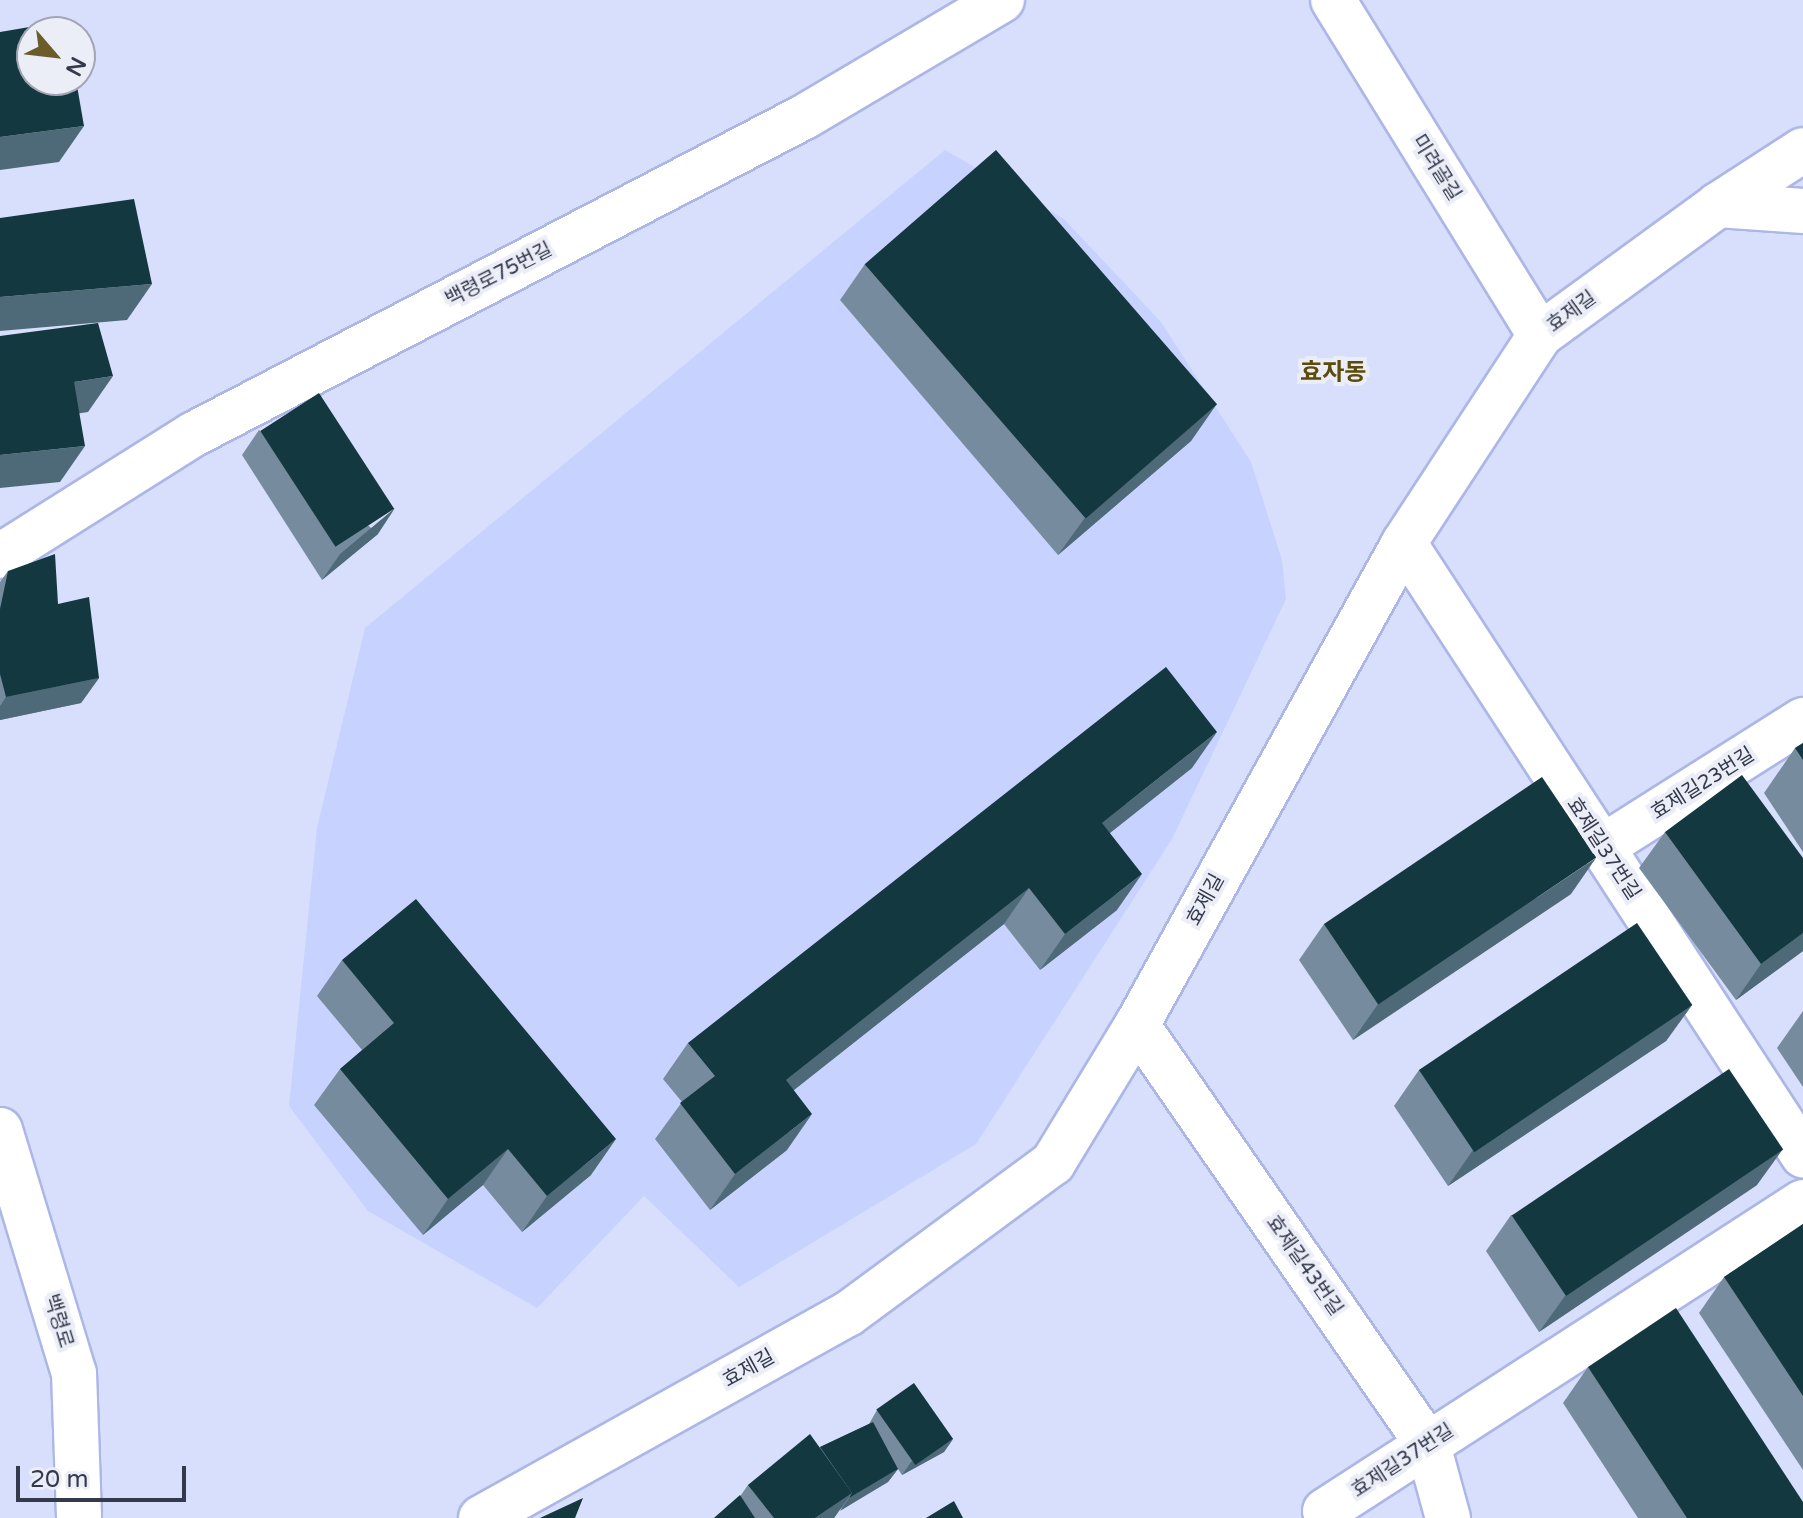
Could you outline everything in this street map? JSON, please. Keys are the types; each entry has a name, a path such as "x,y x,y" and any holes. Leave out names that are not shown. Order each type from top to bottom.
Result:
{"street":[{"name":"백령로75번길","path":"0,556 194,434 804,117 1002,0"},
{"name":"미려골길","path":"1333,0 1540,335"},
{"name":"효제길","path":"481,1518 848,1314 1053,1163 1137,1025 1404,543 1540,335 1718,205 1803,150"},
{"path":"1718,205 1803,211"},
{"name":"효제길37번길","path":"1404,543 1803,1155"},
{"name":"효제길23번길","path":"1602,847 1803,720"},
{"name":"효제길43번길","path":"1137,1025 1428,1445 1448,1518"},
{"name":"백령로","path":"0,1130 74,1373 79,1518"},
{"name":"효제길37번길","path":"1325,1511 1803,1202"}],"shaded area":[{"path":"945,150 1064,219 1161,322 1251,462 1282,560 1286,599 1172,839 976,1144 739,1287 644,1196 537,1308 368,1211 289,1106 317,828 365,628"}],"building":[{"path":"16,29 16,96 79,96 84,126 0,137 0,32"},
{"path":"996,150 1217,404 1086,518 865,264"},
{"path":"134,199 152,284 0,297 0,218"},
{"path":"98,323 113,376 74,382 85,446 0,455 0,336"},
{"path":"319,393 394,509 335,547 260,431"},
{"path":"55,554 58,604 89,597 99,678 6,697 0,674 0,609 8,571"},
{"path":"1166,667 1217,732 1102,823 1142,874 1065,934 1029,888 786,1080 812,1114 735,1174 680,1103 715,1076 688,1043"},
{"path":"1803,743 1803,760 1795,748"},
{"path":"1742,775 1803,858 1803,933 1761,964 1665,832"},
{"path":"1542,777 1596,857 1378,1004 1324,924"},
{"path":"416,899 616,1139 547,1196 508,1149 448,1199 340,1069 394,1023 342,960"},
{"path":"1637,923 1692,1005 1474,1152 1419,1070"},
{"path":"1729,1069 1783,1149 1566,1296 1512,1216"},
{"path":"1803,1224 1803,1396 1724,1277"},
{"path":"1676,1308 1803,1502 1803,1518 1687,1518 1588,1367"},
{"path":"914,1383 953,1439 915,1465 876,1409"},
{"path":"873,1422 898,1469 849,1498 852,1493 820,1447"},
{"path":"810,1434 852,1493 815,1518 774,1518 748,1485"},
{"path":"740,1495 755,1518 714,1518"},
{"path":"583,1498 575,1518 540,1518"},
{"path":"954,1501 963,1518 926,1518"}],"district":[{"name":"효자동","path":"1333,373"}]}
